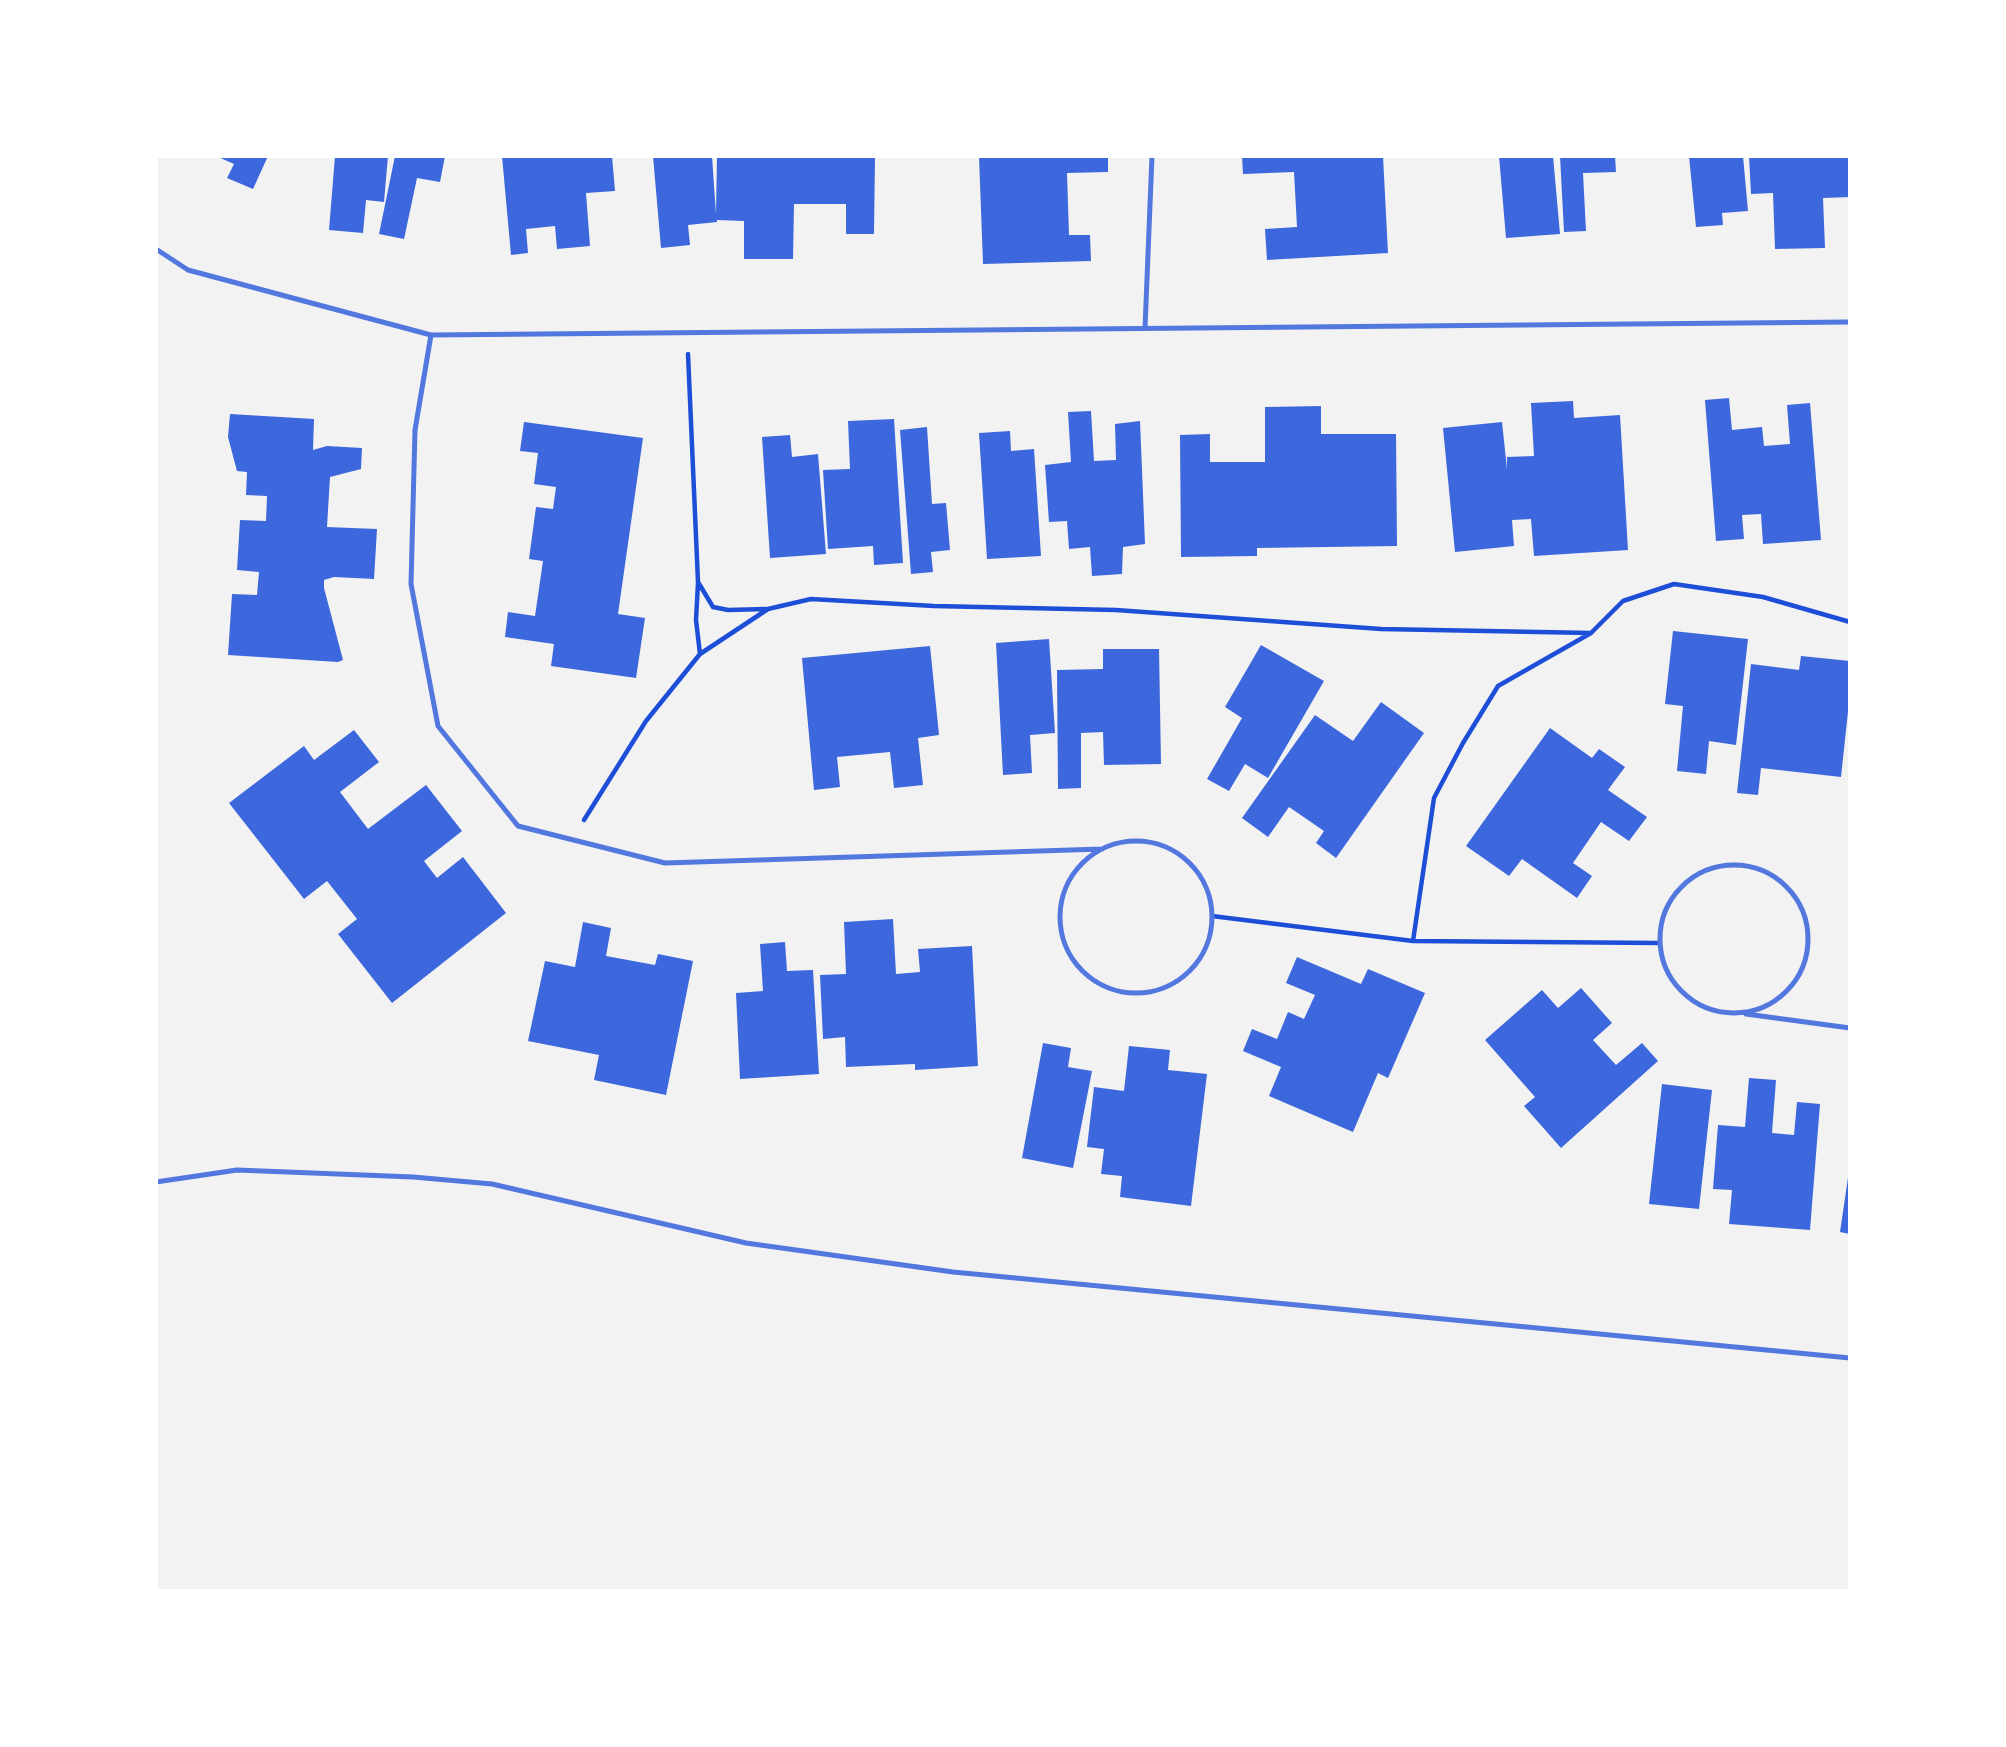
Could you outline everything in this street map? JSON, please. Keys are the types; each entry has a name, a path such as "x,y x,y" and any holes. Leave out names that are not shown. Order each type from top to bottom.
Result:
{"lane":[{"path":"1145,328 1153,156"},
{"path":"156,249 188,270 431,335 1850,323"},
{"path":"431,335 415,430 411,584 438,726 518,826 665,863 1102,849 1128,841 1154,843 1179,854 1198,872 1210,896 1213,916 1208,943 1195,966 1175,983 1150,993 1123,993 1098,984 1077,967 1064,945 1059,918 1063,892 1076,869 1102,849"},
{"path":"1742,1013 1758,1010 1781,997 1798,978 1807,954 1807,927 1799,903 1782,883 1767,873 1743,865 1717,867 1693,877 1674,895 1662,918 1659,943 1662,961 1674,984 1692,1002 1716,1012 1850,1028"},
{"path":"156,1182 237,1170 413,1177 492,1184 746,1243 953,1272 1850,1358"}],"path":[{"path":"687,332 698,582 696,620 700,654"},
{"path":"698,582 713,607 728,610 768,609 811,599 934,606 1116,610 1381,629 1591,633"},
{"path":"1413,941 1434,798 1462,743 1498,686 1591,633 1623,600 1674,584 1763,597 1850,622"},
{"path":"572,839 646,721 700,654 768,609"},
{"path":"1213,916 1413,941 1659,943"}],"building":[{"path":"216,156 268,156 253,189 227,178 234,164"},
{"path":"335,156 388,156 384,202 366,200 363,233 329,230"},
{"path":"395,156 445,156 440,182 417,178 404,239 379,234"},
{"path":"502,156 612,156 615,191 586,193 590,246 557,249 555,226 526,229 528,253 511,255"},
{"path":"653,156 712,156 716,214 717,156 875,156 874,234 846,234 846,204 794,204 793,259 744,259 744,221 717,220 688,225 690,245 661,248"},
{"path":"979,156 1108,156 1108,172 1067,173 1069,235 1090,235 1091,261 983,264"},
{"path":"1242,156 1383,156 1388,253 1267,260 1265,229 1297,227 1294,172 1243,174"},
{"path":"1499,156 1553,156 1560,234 1506,238"},
{"path":"1560,156 1615,156 1616,172 1583,173 1586,231 1564,232"},
{"path":"1689,156 1743,156 1748,211 1722,213 1723,225 1696,227"},
{"path":"1749,156 1850,156 1850,197 1823,198 1825,248 1775,249 1773,193 1751,194"},
{"path":"1729,398 1732,430 1762,427 1764,446 1790,444 1787,405 1810,403 1821,540 1763,544 1761,514 1742,515 1744,539 1716,541 1705,400"},
{"path":"1573,401 1574,418 1620,415 1628,550 1534,556 1531,519 1512,520 1514,546 1455,552 1443,428 1502,422 1507,469 1507,457 1534,456 1531,403"},
{"path":"1321,406 1321,434 1396,434 1397,546 1257,548 1257,556 1181,557 1180,435 1210,434 1210,462 1265,462 1265,407"},
{"path":"1091,411 1094,461 1116,460 1115,424 1140,421 1145,544 1123,547 1122,574 1092,576 1090,547 1069,549 1067,521 1049,522 1045,465 1071,462 1068,412"},
{"path":"230,414 314,419 313,450 327,446 362,448 361,469 330,477 327,527 377,529 374,579 334,577 324,580 343,660 338,662 228,655 232,594 257,595 259,572 237,570 240,520 266,521 267,496 246,495 247,472 237,471 228,437"},
{"path":"894,419 903,563 874,565 873,546 828,549 823,470 850,469 848,421"},
{"path":"524,422 643,438 618,614 645,618 636,678 551,666 554,644 505,637 508,612 535,616 543,561 529,559 536,507 553,509 556,487 534,484 538,453 520,451"},
{"path":"927,427 932,504 946,503 950,550 931,552 933,572 911,574 900,430"},
{"path":"1010,431 1011,451 1034,449 1041,556 987,559 979,433"},
{"path":"790,435 792,457 818,454 826,554 770,558 762,437"},
{"path":"1673,631 1748,639 1736,745 1709,741 1706,774 1677,771 1683,706 1665,704"},
{"path":"1049,639 1055,733 1030,735 1032,773 1003,775 996,643"},
{"path":"1261,645 1324,681 1268,778 1245,764 1229,791 1207,779 1242,718 1225,707"},
{"path":"930,646 939,735 918,738 923,785 894,788 890,752 837,757 840,787 814,790 802,658"},
{"path":"1103,649 1159,649 1161,764 1104,765 1103,732 1081,733 1081,788 1058,789 1057,670 1103,669"},
{"path":"1801,656 1850,661 1850,693 1841,777 1761,768 1758,795 1737,793 1751,664 1799,670"},
{"path":"1381,702 1424,733 1336,858 1316,843 1324,831 1289,807 1268,837 1242,818 1315,715 1353,741"},
{"path":"1550,728 1592,758 1599,749 1625,767 1608,790 1647,817 1629,841 1601,822 1573,863 1592,876 1577,898 1522,859 1509,876 1466,846"},
{"path":"354,730 379,762 340,792 368,829 426,785 462,831 424,861 437,878 463,857 506,913 392,1003 338,934 357,919 327,881 304,899 229,803 304,746 314,760"},
{"path":"893,919 896,974 920,972 918,949 972,946 978,1066 915,1070 915,1064 846,1067 845,1037 823,1039 820,975 846,974 844,922"},
{"path":"583,922 611,928 606,956 655,965 658,954 693,961 666,1095 594,1080 599,1055 528,1041 545,961 575,967"},
{"path":"785,942 787,971 813,970 819,1074 740,1079 736,993 763,991 760,944"},
{"path":"1297,957 1361,984 1368,969 1425,993 1388,1078 1378,1073 1353,1132 1269,1096 1281,1067 1243,1051 1252,1029 1277,1039 1288,1012 1304,1019 1315,995 1286,983"},
{"path":"1581,988 1612,1023 1593,1040 1616,1065 1642,1043 1658,1061 1561,1148 1524,1106 1535,1097 1485,1040 1542,990 1558,1008"},
{"path":"1043,1043 1071,1048 1068,1067 1092,1071 1073,1168 1022,1158"},
{"path":"1129,1046 1170,1050 1168,1070 1207,1074 1191,1206 1120,1197 1122,1176 1101,1174 1104,1149 1087,1147 1094,1087 1124,1091"},
{"path":"1749,1078 1776,1080 1772,1133 1794,1135 1797,1102 1820,1104 1810,1230 1729,1224 1732,1190 1713,1189 1718,1125 1745,1127"},
{"path":"1662,1084 1712,1090 1699,1209 1649,1204"},
{"path":"1850,1171 1850,1234 1840,1232"}]}
